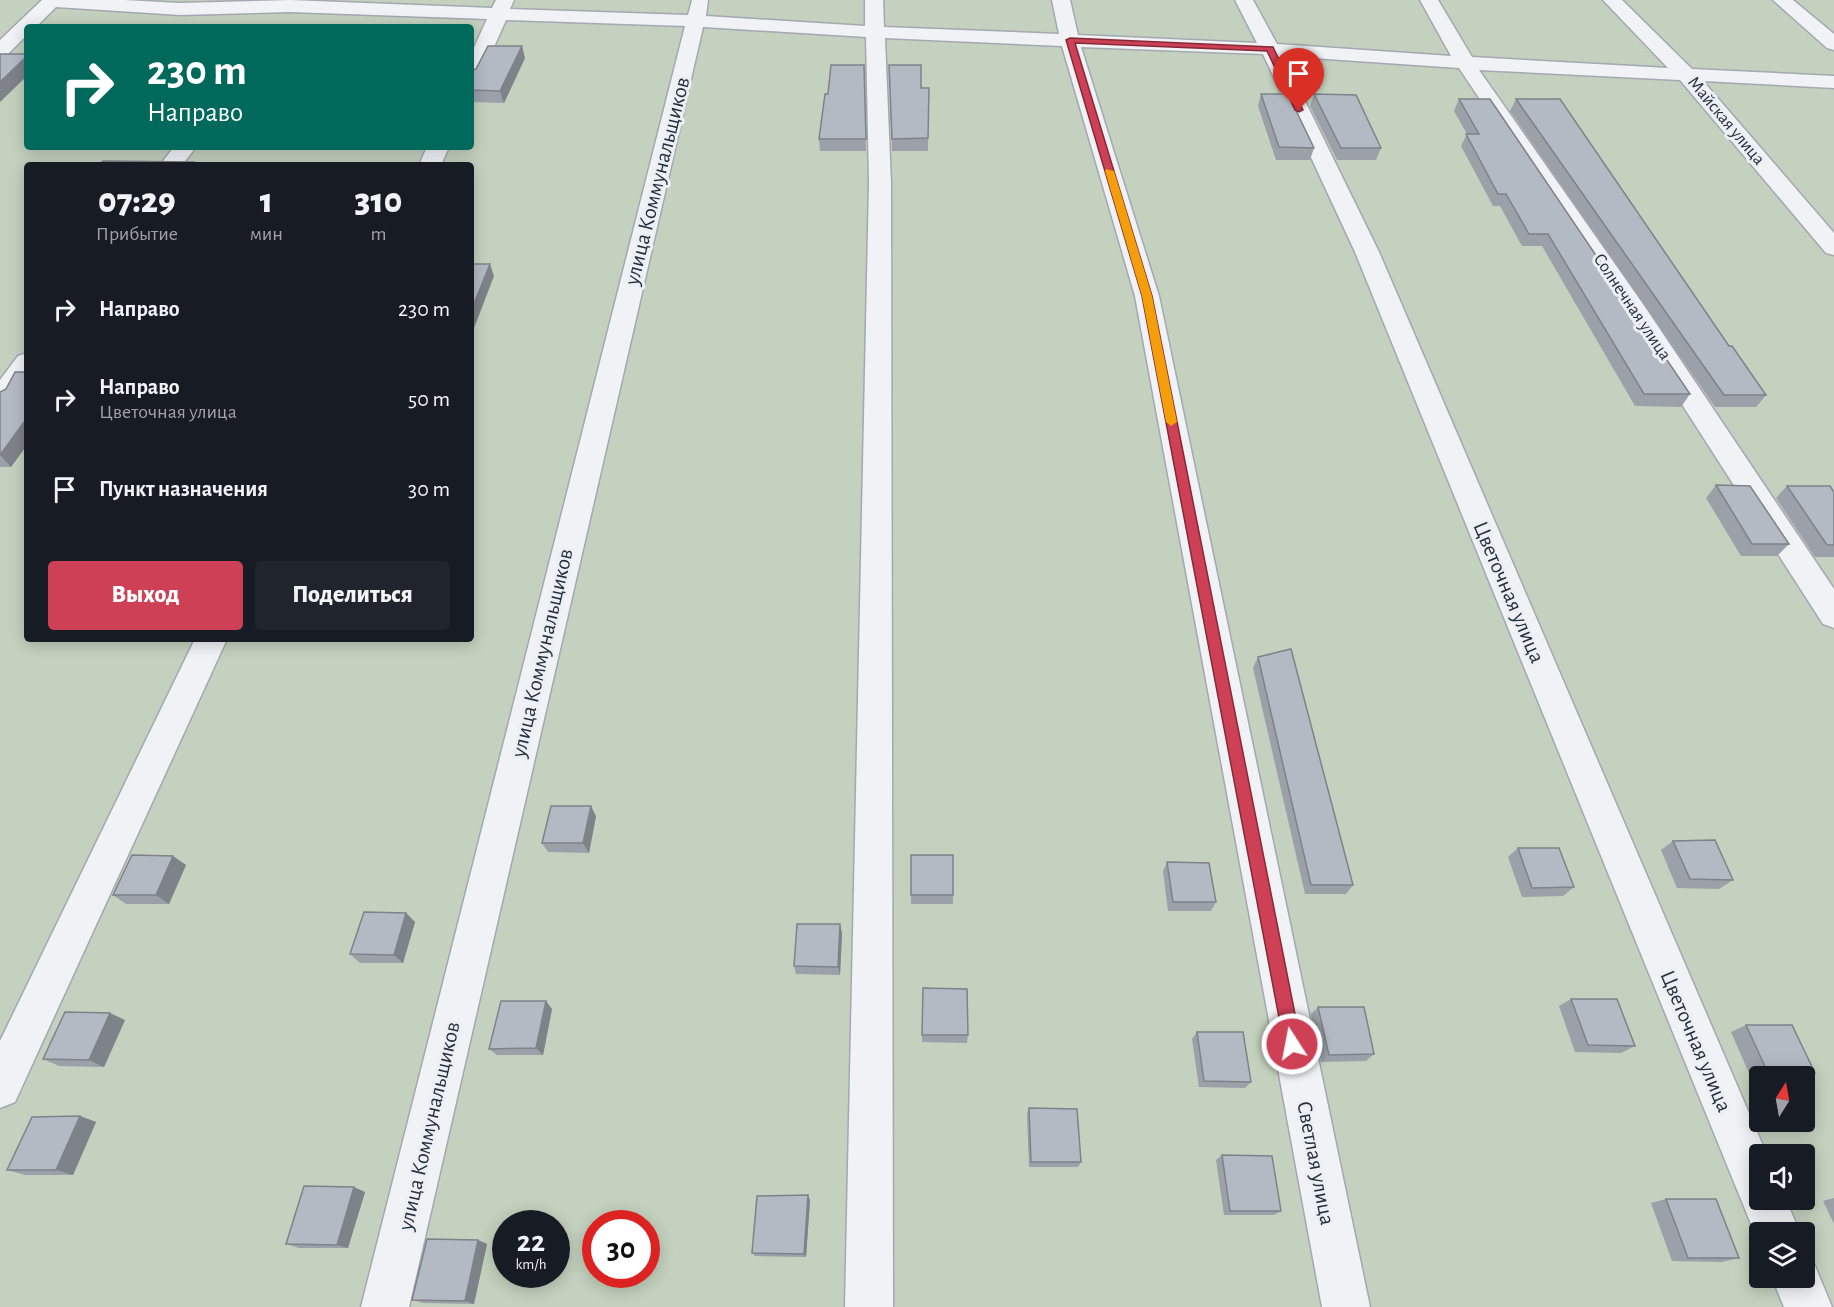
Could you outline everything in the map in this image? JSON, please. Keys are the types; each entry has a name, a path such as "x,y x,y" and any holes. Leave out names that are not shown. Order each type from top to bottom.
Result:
{"street":[{"path":"28,24 53,0 180,9 292,3 698,11 876,32 1270,49 1465,63 1834,82"},
{"path":"869,1307 880,195 874,0"},
{"name":"Светлая улица","path":"1061,0 1070,40 1147,296 1346,1307"},
{"name":"Цветочная улица","path":"1244,0 1270,49 1367,252 1749,1165"},
{"name":"Солнечная улица","path":"1429,0 1465,63 1636,313 1834,615"},
{"name":"Майская улица","path":"1612,0 1685,73 1834,248"},
{"path":"1782,0 1834,44"},
{"path":"276,24 292,3"},
{"path":"474,70 503,7"},
{"name":"улица Коммунальщиков","path":"385,1307 698,11"},
{"path":"0,51 24,28"},
{"path":"173,162 183,150"},
{"path":"0,399 24,366"},
{"path":"0,1087 115,848 210,642"},
{"path":"1800,1288 1808,1307"}],"green space":[{"path":"0,0 1834,0 1834,1307 0,1307"}],"building":[{"path":"488,46 522,46 500,91 474,90 474,70"},
{"path":"0,54 24,54 24,59 0,82"},
{"path":"831,65 864,65 866,139 819,139"},
{"path":"889,65 921,65 921,88 929,88 928,138 892,139"},
{"path":"1261,94 1288,94 1314,148 1279,147"},
{"path":"1314,94 1356,95 1381,148 1341,148"},
{"path":"1459,99 1490,99 1690,394 1644,394 1548,234 1529,234 1506,194 1498,194 1466,134 1479,134"},
{"path":"1516,99 1560,99 1729,346 1732,346 1766,395 1724,395"},
{"path":"103,161 194,162 102,162"},
{"path":"474,264 490,264 474,304"},
{"path":"15,372 24,372 24,422 0,455 0,392 6,389"},
{"path":"1716,485 1750,486 1789,544 1752,544"},
{"path":"1787,486 1830,486 1834,492 1834,545 1827,545"},
{"path":"1291,649 1353,885 1311,885 1258,657"},
{"path":"551,806 591,806 583,843 542,843"},
{"path":"1715,840 1733,880 1690,879 1673,841"},
{"path":"1518,848 1559,848 1574,887 1532,888"},
{"path":"132,855 173,856 156,895 113,895"},
{"path":"911,855 953,855 953,895 911,895"},
{"path":"1167,862 1209,863 1216,902 1173,902"},
{"path":"364,912 406,913 394,955 350,954"},
{"path":"797,924 840,924 838,967 794,966"},
{"path":"923,988 967,989 968,1035 922,1035"},
{"path":"1571,999 1617,999 1635,1046 1588,1045"},
{"path":"501,1001 546,1001 536,1048 489,1049"},
{"path":"1318,1007 1364,1007 1374,1054 1329,1055"},
{"path":"65,1012 110,1013 89,1060 43,1059"},
{"path":"1746,1025 1792,1025 1812,1066 1765,1066"},
{"path":"1197,1032 1243,1032 1251,1082 1204,1081"},
{"path":"1029,1108 1077,1109 1081,1162 1031,1162"},
{"path":"80,1116 56,1170 7,1170 32,1117"},
{"path":"1222,1155 1272,1156 1281,1211 1230,1211"},
{"path":"304,1186 354,1187 337,1245 286,1244"},
{"path":"808,1195 804,1254 752,1253 757,1196"},
{"path":"1666,1199 1716,1199 1739,1258 1688,1258"},
{"path":"427,1239 478,1240 465,1301 412,1300"}],"slow traffic":[{"path":"1109,171 1147,296 1171,422"}],"route":[{"path":"1292,1044 1147,296 1070,40 1270,49 1299,110"}]}
